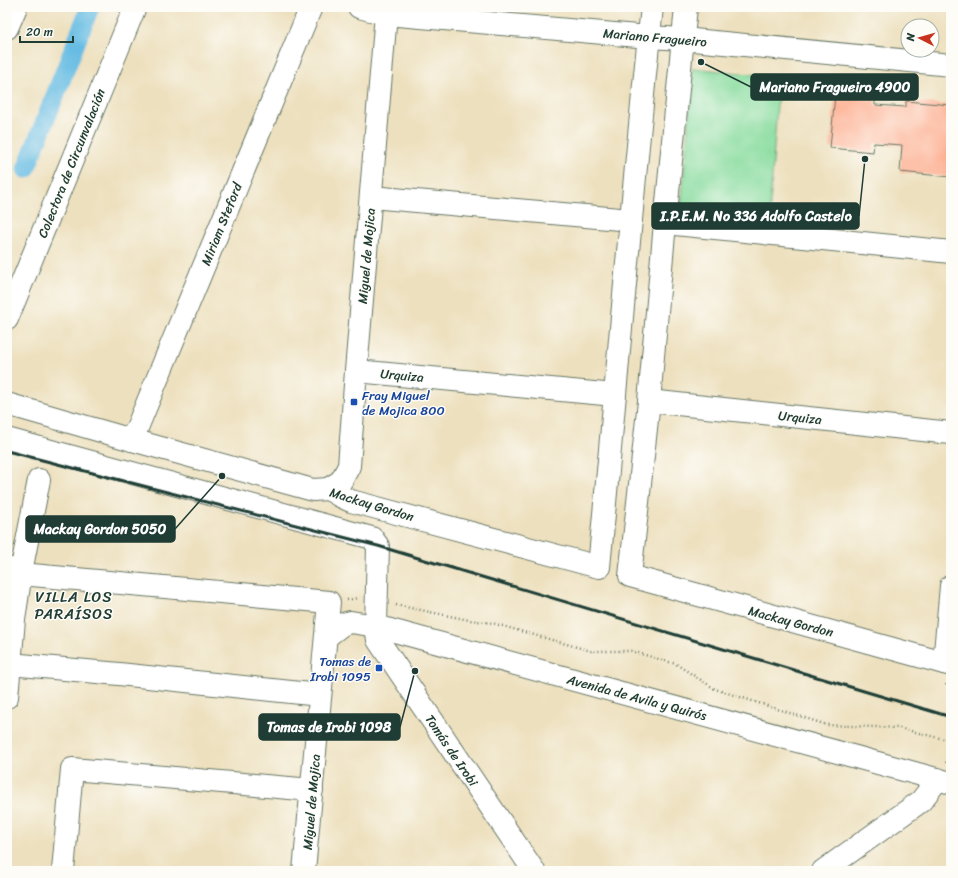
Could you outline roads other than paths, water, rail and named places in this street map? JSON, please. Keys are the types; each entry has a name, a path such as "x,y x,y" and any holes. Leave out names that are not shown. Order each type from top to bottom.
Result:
{"main road":[{"path":"7,28 16,7"},
{"name":"Colectora de Circunvalación","path":"7,319 134,7"},
{"name":"Miriam Steford","path":"132,440 311,7"},
{"name":"Mariano Fragueiro","path":"359,7 386,11 649,37 951,65"},
{"path":"615,395 630,220 652,7"},
{"path":"649,401 686,7"},
{"name":"Miguel de Mojica","path":"328,489 341,481 350,466 356,371 386,11"},
{"path":"371,198 630,220"},
{"path":"665,223 951,252"},
{"name":"Urquiza","path":"356,371 615,395"},
{"name":"Mackay Gordon","path":"7,404 313,490 328,489 349,500 598,567 615,395"},
{"name":"Mackay Gordon","path":"649,401 630,576 947,664"},
{"name":"Urquiza","path":"649,401 951,433"},
{"name":"Tomás de Irobi","path":"7,439 372,538 378,546 376,601 376,626 378,640 534,871"},
{"path":"7,697 14,570 38,480"},
{"path":"342,530 349,500"},
{"name":"Miguel de Mojica","path":"14,570 32,575 329,602 304,871"},
{"path":"947,664 951,586"},
{"name":"Avenida de Avila y Quirós","path":"326,636 343,624 352,622 376,626 945,781"},
{"path":"10,664 320,694"},
{"path":"63,871 72,769 312,790"},
{"path":"823,871 921,801 945,781"}],"waterway":[{"path":"26,169 90,7"}],"railway":[{"path":"7,451 378,546 951,717"}],"place":[{"name":"Mariano Fragueiro 4900","path":"701,62"},
{"name":"I.P.E.M. No 336 Adolfo Castelo","path":"865,159"},
{"name":"Fray Miguel de Mojica 800","path":"354,402"},
{"name":"Mackay Gordon 5050","path":"222,476"},
{"name":"Tomas de Irobi 1095","path":"379,668"},
{"name":"Tomas de Irobi 1098","path":"415,671"}],"district":[{"name":"VILLA LOS PARAÍSOS","path":"74,606"}]}
